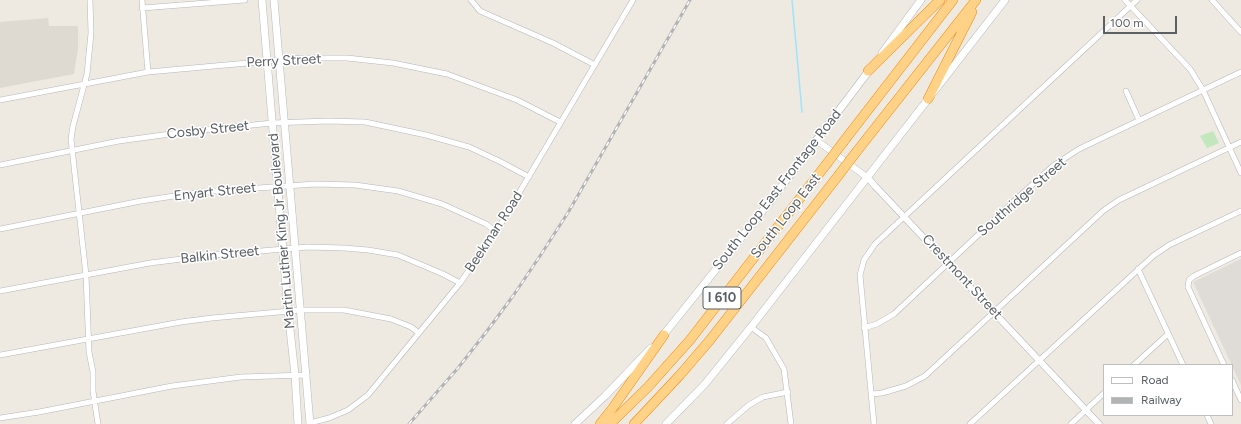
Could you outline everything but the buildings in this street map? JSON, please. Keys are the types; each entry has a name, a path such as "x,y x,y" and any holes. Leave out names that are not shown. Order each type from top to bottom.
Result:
{"highway":[{"path":"868,71 940,0"},
{"name":"South Loop East","path":"610,424 648,387 690,340 953,0"},
{"path":"928,99 977,0"},
{"name":"South Loop East","path":"634,424 710,340 977,0"},
{"path":"600,424 664,334"}],"main road":[{"name":"Martin Luther King Jr Boulevard","path":"262,0 298,424"},
{"name":"Martin Luther King Jr Boulevard","path":"274,0 307,375 309,424"},
{"name":"South Loop East Frontage Road","path":"575,424 605,396 664,334 769,203 921,0"},
{"path":"666,424 704,384 751,327 1005,0"}],"street":[{"path":"90,0 90,56 87,74 72,131 72,150 86,275 88,339 93,372 94,401 98,424"},
{"path":"142,0 148,72"},
{"path":"142,8 245,0"},
{"path":"471,0 480,11 553,43 595,65"},
{"name":"Beekman Road","path":"309,424 348,410 368,395 460,283 496,232 633,0"},
{"path":"1125,0 1190,69 1203,90 1241,173"},
{"path":"874,424 860,275 864,260 876,244 905,216 1137,0"},
{"path":"1212,0 1241,32"},
{"name":"Perry Street","path":"0,100 148,72 303,58 348,58 393,63 447,74 517,100 560,122"},
{"name":"Southridge Street","path":"864,328 877,324 894,314 1053,166 1079,149 1241,72"},
{"path":"1126,91 1139,120"},
{"name":"Cosby Street","path":"0,165 119,141 185,132 285,122 328,121 365,122 426,135 469,147 529,177"},
{"name":"Crestmont Street","path":"816,140 868,178 1099,424"},
{"path":"872,394 882,393 906,386 925,376 1103,211 1119,200 1241,142"},
{"name":"Enyart Street","path":"0,228 140,201 201,192 315,184 355,185 398,191 442,204 486,224 496,232"},
{"path":"970,424 1153,256 1169,245 1241,211"},
{"name":"Balkin Street","path":"0,291 150,263 213,255 308,247 368,250 398,255 443,274 460,283"},
{"path":"1224,364 1188,287 1190,280 1194,276 1241,253"},
{"path":"1138,269 1183,364"},
{"path":"0,355 182,322 301,310 344,310 391,319 411,327 419,333"},
{"path":"751,327 766,338 784,369 791,424"},
{"path":"1135,364 1168,334"},
{"path":"0,418 172,386 241,377 307,375"},
{"path":"1233,382 1241,400"},
{"path":"728,424 748,404 763,397 788,392"},
{"path":"1071,424 1103,394"}],"shaded area":[{"path":"48,18 49,26 78,26 78,49 74,74 0,88 0,22"},
{"path":"1241,259 1241,385 1233,368 1233,364 1231,364 1193,282"}],"green space":[{"path":"1213,131 1219,143 1207,148 1200,136"}],"waterway":[{"path":"792,0 802,112"}],"railway":[{"path":"409,424 458,368 487,331 542,253 569,211 690,0"}]}
